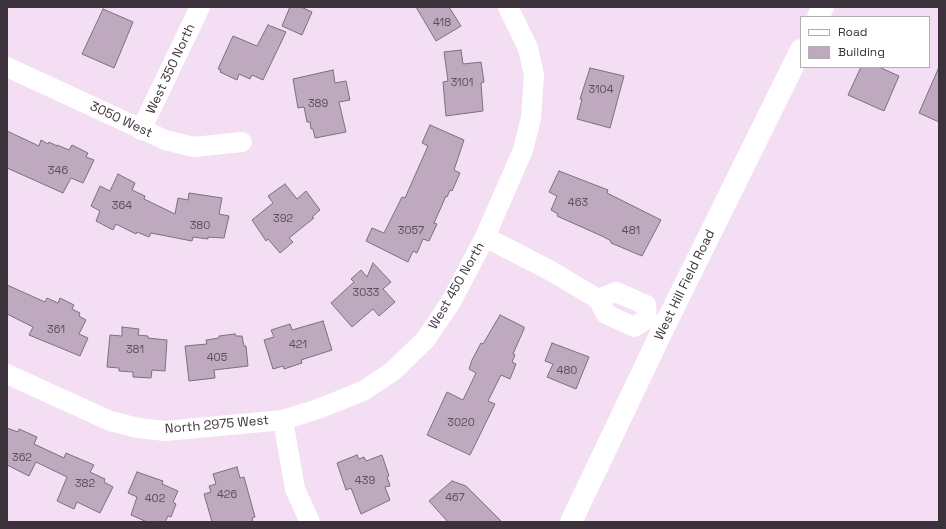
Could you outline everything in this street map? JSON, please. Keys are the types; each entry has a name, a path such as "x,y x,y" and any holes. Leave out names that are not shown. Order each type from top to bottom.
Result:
{"street":[{"name":"West 350 North","path":"142,130 200,7"},
{"name":"West 450 North","path":"283,420 318,410 362,391 392,371 426,340 451,302 485,237 523,150 531,118 534,75 528,48 508,7"},
{"path":"818,16 823,7"},
{"name":"West Hill Field Road","path":"572,522 656,323 800,52"},
{"name":"3050 West","path":"7,67 165,140 194,147 242,142"},
{"path":"485,237 551,271 598,299 606,314 634,327 656,323"},
{"name":"North 2975 West","path":"7,374 110,421 138,428 165,431 283,420 295,489 310,522"}],"building":[{"path":"290,7 301,7 312,12 302,35 282,26"},
{"path":"416,7 449,7 461,26 436,41"},
{"path":"103,9 133,22 114,68 82,54"},
{"path":"268,25 286,32 263,80 252,75 250,79 239,74 237,80 220,72 221,70 218,69 233,36 257,46"},
{"path":"461,50 463,64 481,62 484,82 481,83 483,111 446,116 443,82 448,81 444,52"},
{"path":"939,67 939,122 919,113"},
{"path":"590,68 624,76 610,128 577,119 582,99 580,99"},
{"path":"861,68 881,68 899,76 884,111 848,95"},
{"path":"333,70 335,83 346,81 350,100 339,102 346,132 315,138 310,122 307,122 304,107 298,108 293,79"},
{"path":"430,125 464,140 454,170 460,173 452,191 450,190 447,197 446,196 434,223 437,224 429,241 423,239 417,253 413,251 408,262 366,241 372,228 384,233 402,197 405,198 428,146 422,143"},
{"path":"7,131 39,146 41,140 48,144 49,142 69,150 72,145 88,153 86,157 94,160 83,183 71,178 63,193 7,168"},
{"path":"559,171 608,190 607,193 661,220 642,256 611,243 611,241 604,237 557,216 558,214 551,210 557,196 549,192"},
{"path":"118,174 135,183 132,190 145,196 144,199 175,214 178,198 188,200 189,193 222,198 219,214 229,216 224,238 208,237 208,239 193,237 192,241 151,233 149,237 137,232 136,234 116,224 113,230 96,221 100,211 91,206 100,186 110,191"},
{"path":"285,184 297,199 306,191 320,210 312,217 314,218 289,238 293,242 280,253 268,239 266,241 252,220 273,203 268,196"},
{"path":"373,263 391,282 383,289 395,302 379,316 373,309 352,327 331,303 354,282 351,279 361,270 367,277"},
{"path":"7,285 45,302 47,298 58,303 60,298 74,305 72,309 80,313 79,316 86,320 79,334 88,338 80,356 29,335 33,327 7,314"},
{"path":"500,315 524,327 524,329 513,354 515,355 512,362 516,364 510,379 501,375 488,401 495,404 470,455 427,435 447,392 463,400 476,373 469,369 472,360 481,343 483,344"},
{"path":"323,321 332,350 301,360 302,363 284,369 283,366 273,369 264,340 274,337 271,330 290,324 292,330"},
{"path":"122,327 139,329 138,335 148,336 148,338 167,340 165,371 152,370 151,378 133,377 133,372 119,371 119,368 107,367 110,335 122,336"},
{"path":"235,334 236,336 242,336 244,346 246,346 248,366 214,370 215,378 189,381 185,346 207,344 206,340 219,338 219,336"},
{"path":"552,343 589,357 576,389 547,377 553,364 545,361"},
{"path":"7,428 18,432 19,429 37,437 34,444 64,458 66,453 94,465 90,472 105,479 104,482 113,487 100,513 77,502 74,509 57,501 67,477 36,462 29,476 7,465"},
{"path":"357,455 359,459 364,457 366,461 382,455 389,476 387,477 390,486 385,487 390,500 361,514 351,488 346,490 337,463"},
{"path":"237,467 240,478 244,477 255,517 252,518 253,522 212,522 204,494 211,492 209,486 216,484 213,474"},
{"path":"137,472 163,481 162,484 178,491 173,502 176,504 171,517 168,516 165,522 147,522 131,515 137,497 128,493"},
{"path":"452,481 466,486 502,522 448,522 429,501"}]}
